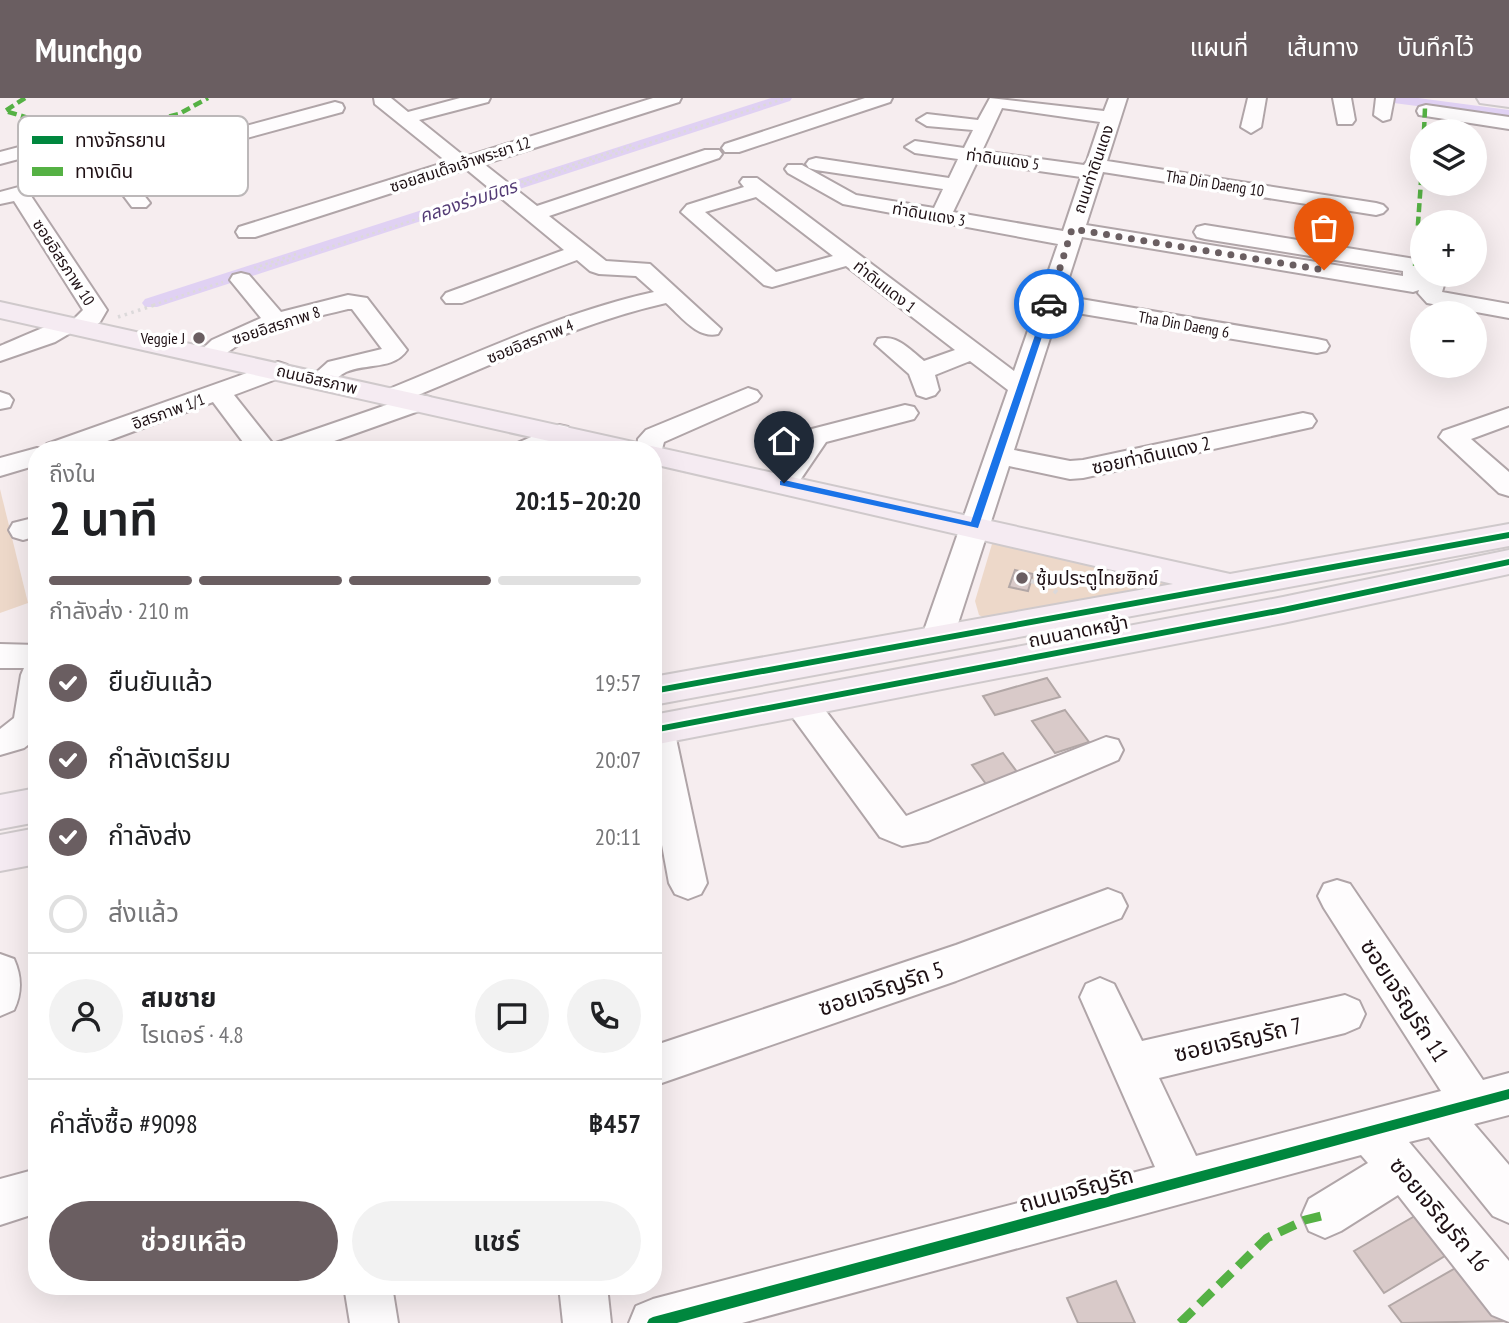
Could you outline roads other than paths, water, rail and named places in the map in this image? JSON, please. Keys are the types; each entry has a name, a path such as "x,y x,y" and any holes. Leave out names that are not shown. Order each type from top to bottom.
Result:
{"main road":[{"path":"1488,98 1509,101"},
{"name":"ถนนอิสรภาพ","path":"0,310 421,402 558,433 580,441"},
{"path":"662,454 1232,586 1283,610"},
{"name":"ถนนลาดหญ้า","path":"662,689 1509,535"},
{"name":"ถนนลาดหญ้า","path":"662,728 1283,610 1509,562"},
{"path":"931,677 937,639"},
{"path":"0,812 28,807"},
{"path":"0,853 28,848"}],"street":[{"path":"406,118 481,98"},
{"path":"537,214 883,98"},
{"path":"1251,127 1257,98"},
{"path":"1342,98 1345,120"},
{"name":"ซอยสมเด็จเจ้าพระยา 12","path":"247,232 668,99"},
{"path":"382,100 465,163 505,189 579,252 603,268 642,269 709,329"},
{"path":"941,215 996,102 1114,108"},
{"path":"248,132 335,108"},
{"name":"ถนนท่าดินแดง","path":"937,639 1070,234 1099,162 1114,108"},
{"path":"1426,111 1509,123"},
{"path":"927,120 985,127"},
{"path":"850,200 878,147"},
{"name":"ท่าดินแดง 5","path":"915,147 971,155 1099,162"},
{"path":"0,158 18,153"},
{"path":"1099,162 1352,222"},
{"name":"Tha Din Daeng 10","path":"1099,162 1376,209"},
{"name":"ท่าดินแดง 3","path":"866,171 806,166 850,200 1070,234 1235,246"},
{"path":"866,171 955,185"},
{"name":"ท่าดินแดง 1","path":"849,258 772,280 692,212 755,186 1021,388"},
{"name":"ซอยอิสรภาพ 10","path":"9,195 95,310 81,328"},
{"path":"134,196 139,203"},
{"path":"1205,232 1235,246 1325,261 1410,266"},
{"path":"454,298 579,252"},
{"path":"241,276 276,321"},
{"path":"1432,287 1430,293 1435,298 1509,311"},
{"name":"ซอยอิสรภาพ 4","path":"393,396 586,319 629,304 670,295"},
{"name":"Tha Din Daeng 6","path":"1050,301 1317,346"},
{"name":"ซอยอิสรภาพ 8","path":"208,355 228,340 276,321 348,302 359,303 396,350 337,367 321,380"},
{"path":"0,354 46,337 81,328"},
{"path":"887,344 923,380 971,352"},
{"name":"อิสรภาพ 1/1","path":"83,441 278,370"},
{"path":"219,393 256,441"},
{"path":"651,441 655,436 748,396"},
{"path":"323,441 421,402"},
{"path":"784,483 817,436 905,413"},
{"path":"1509,416 1452,437 1509,487"},
{"name":"ซอยท่าดินแดง 2","path":"998,455 1060,468 1083,469 1303,421"},
{"path":"542,441 558,433"},
{"path":"0,467 28,459"},
{"path":"0,656 28,657"},
{"path":"800,702 893,826 902,831 915,830 1106,750"},
{"path":"0,742 16,739 28,727"},
{"path":"662,762 688,883"},
{"name":"ซอยเจริญรัถ 11","path":"1337,896 1473,1103 1509,1200"},
{"name":"ซอยเจริญรัถ 5","path":"662,1063 956,963 1108,906"},
{"path":"0,972 0,997"},
{"path":"1100,997 1184,1180"},
{"name":"ซอยเจริญรัถ 7","path":"1130,1064 1345,1014"},
{"name":"ถนนเจริญรัถ","path":"653,1323 1473,1103"},
{"name":"ซอยเจริญรัถ 16","path":"1368,1131 1400,1165 1509,1298"},
{"path":"1325,1215 1375,1186 1400,1165"},
{"path":"0,1202 28,1194"},
{"path":"369,1295 374,1323"},
{"path":"584,1295 587,1323"}],"waterway":[{"name":"คลองร่วมมิตร","path":"151,303 785,98"},
{"path":"1386,98 1509,114"}],"place":[{"name":"Veggie J","path":"199,338"},
{"name":"ซุ้มประตูไทยซิกข์","path":"1022,578"}]}
